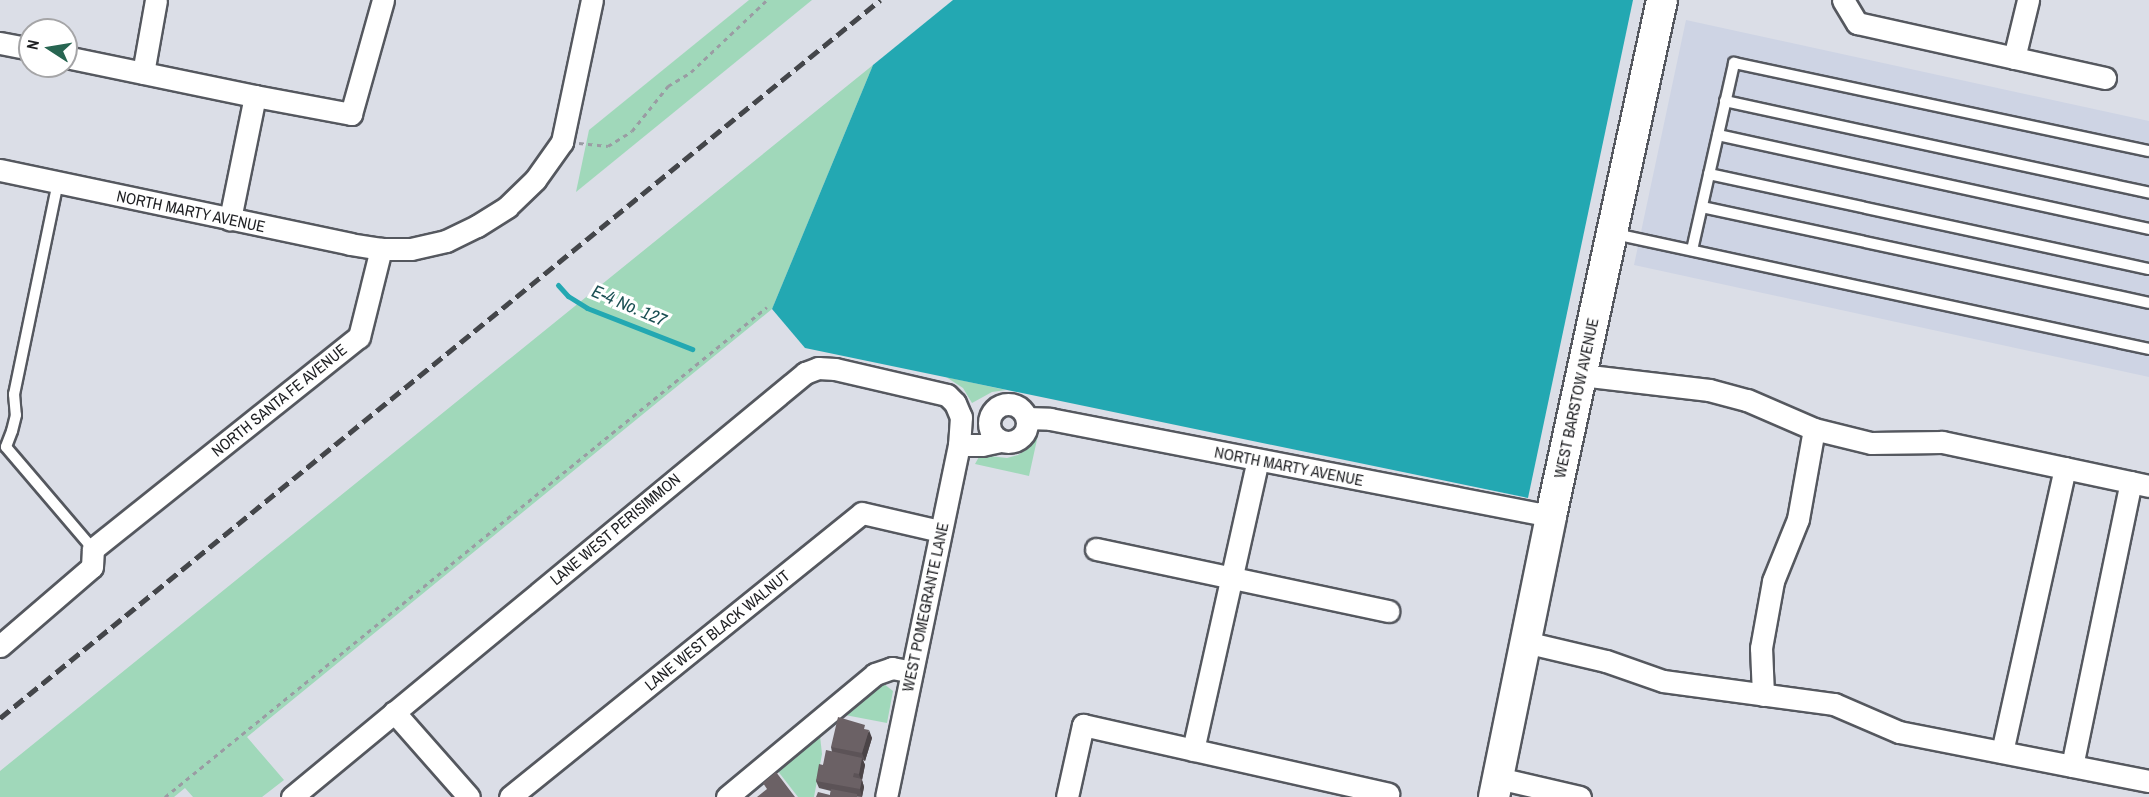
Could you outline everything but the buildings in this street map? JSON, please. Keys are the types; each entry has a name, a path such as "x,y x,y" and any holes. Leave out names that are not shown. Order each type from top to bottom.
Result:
{"street":[{"path":"143,73 156,0"},
{"path":"78,59 351,114 383,0"},
{"path":"381,249 420,247 446,241 477,226 507,207 535,180 562,142 591,0"},
{"name":"WEST BARSTOW AVENUE","path":"1496,788 1551,516 1662,0"},
{"path":"1843,0 1857,23 2105,78"},
{"path":"2014,58 2028,0"},
{"path":"0,43 18,47"},
{"path":"230,219 255,96"},
{"name":"NORTH MARTY AVENUE","path":"0,170 381,249"},
{"name":"NORTH SANTA FE AVENUE","path":"0,646 92,567 93,549 358,337 381,249"},
{"name":"LANE WEST PERISIMMON","path":"292,797 805,373 818,368 835,369 947,394 962,417"},
{"path":"1581,375 1709,390 1747,400 1814,429 1871,443 1942,442 2140,484 2072,766"},
{"name":"NORTH MARTY AVENUE","path":"962,417 994,409 1005,403 1012,404 1023,410 1027,418 1050,419 1551,516"},
{"path":"994,409 989,427 1001,441"},
{"name":"WEST POMEGRANTE LANE","path":"886,797 959,445 962,417"},
{"path":"959,445 982,445 1019,439 1027,429 1027,418"},
{"path":"1763,695 1761,648 1773,581 1798,519 1814,429"},
{"path":"1193,750 1258,460"},
{"path":"2002,752 2065,468"},
{"name":"LANE WEST BLACK WALNUT","path":"510,797 862,513 940,531"},
{"path":"1096,549 1388,611"},
{"path":"1525,642 1606,661 1663,681 1834,704 1899,732 2149,781"},
{"path":"727,797 875,674 892,668 912,672"},
{"path":"394,712 469,797"},
{"path":"1067,797 1083,725 1388,794"},
{"path":"1496,788 1580,797"}],"lane":[{"path":"1692,250 1734,63 2149,151"},
{"path":"1725,101 2149,193"},
{"path":"1718,135 2149,229"},
{"path":"1709,174 2149,269"},
{"path":"58,182 15,394 16,415 12,431 3,450 93,549"},
{"path":"1702,207 2149,303"},
{"path":"1612,233 2149,349"}],"path":[{"path":"562,142 608,146 632,131 668,86 691,72 767,0"},
{"path":"165,797 767,307"}],"shaded area":[{"path":"1686,20 2149,121 2149,377 1634,265"}],"green space":[{"path":"749,0 812,0 576,192 589,130"},
{"path":"873,65 772,309 247,737 284,780 262,797 193,797 185,788 174,797 0,797 0,771"},
{"path":"946,377 1006,390 992,392 972,403 963,388"},
{"path":"1038,435 1029,476 975,464 980,455 1007,458 1018,455 1026,450 1032,437"},
{"path":"884,684 893,691 887,723 845,715"},
{"path":"820,736 822,754 814,797 798,797 777,770"}],"water":[{"path":"953,0 1633,0 1528,498 805,348 772,309 873,65"}],"waterway":[{"name":"E-4 No. 127","path":"558,285 568,296 587,308 692,349"}],"railway":[{"path":"0,718 880,0"}]}
